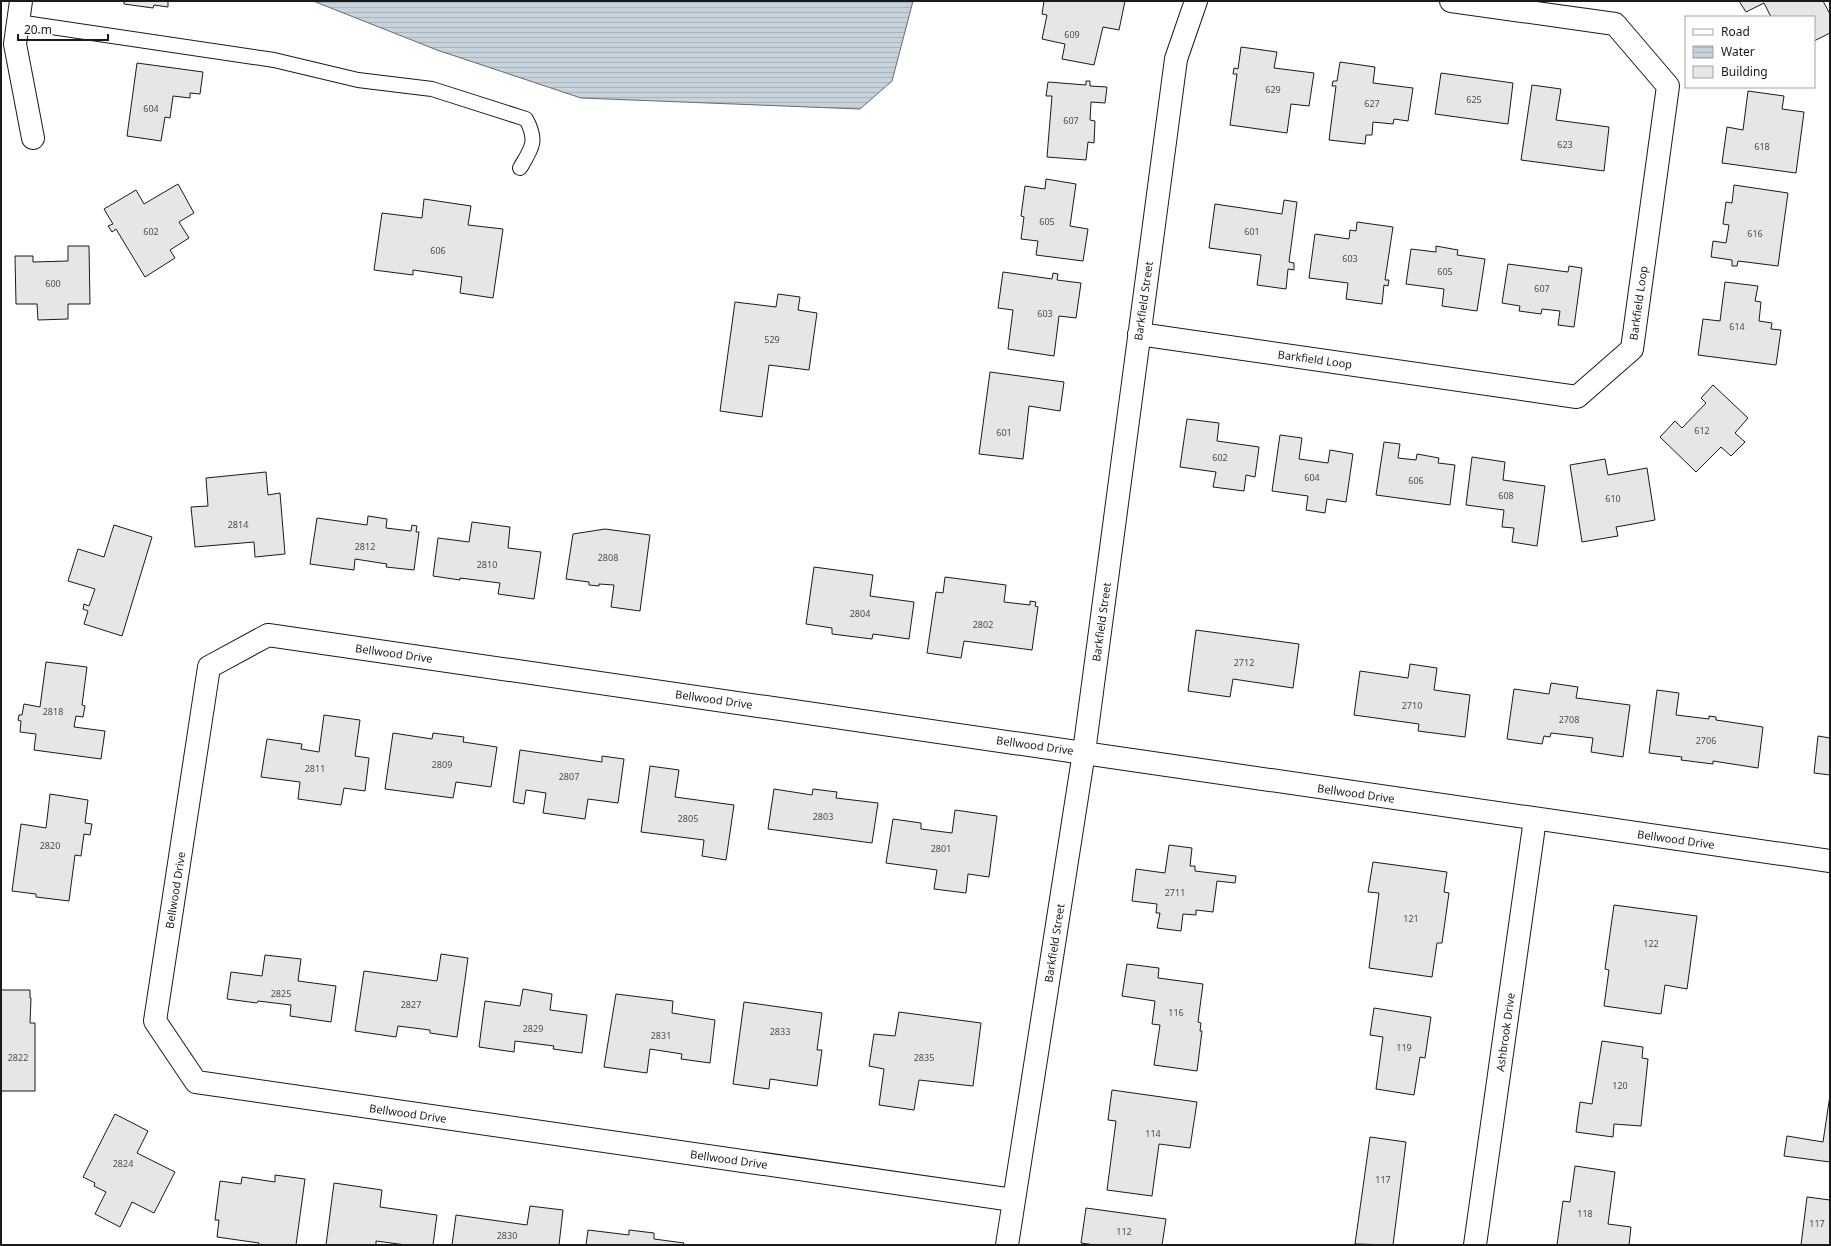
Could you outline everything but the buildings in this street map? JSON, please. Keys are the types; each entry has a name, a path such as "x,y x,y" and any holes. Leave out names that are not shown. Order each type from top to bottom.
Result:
{"street":[{"name":"Barkfield Street","path":"1007,1245 1084,752 1176,59 1196,1"},
{"name":"Barkfield Loop","path":"1139,334 1577,397 1632,349 1668,86 1615,24 1451,1"},
{"path":"20,11 15,44 33,138"},
{"name":"Bellwood Drive","path":"1013,1200 196,1082 155,1021 209,667 268,635 1830,861"},
{"name":"Ashbrook Drive","path":"1475,1245 1535,819"}],"lane":[{"path":"20,11 274,60 358,80 432,89 526,119 533,132 531,149 520,168"}],"water":[{"path":"313,1 913,1 892,81 860,109 581,98 437,50"}]}
